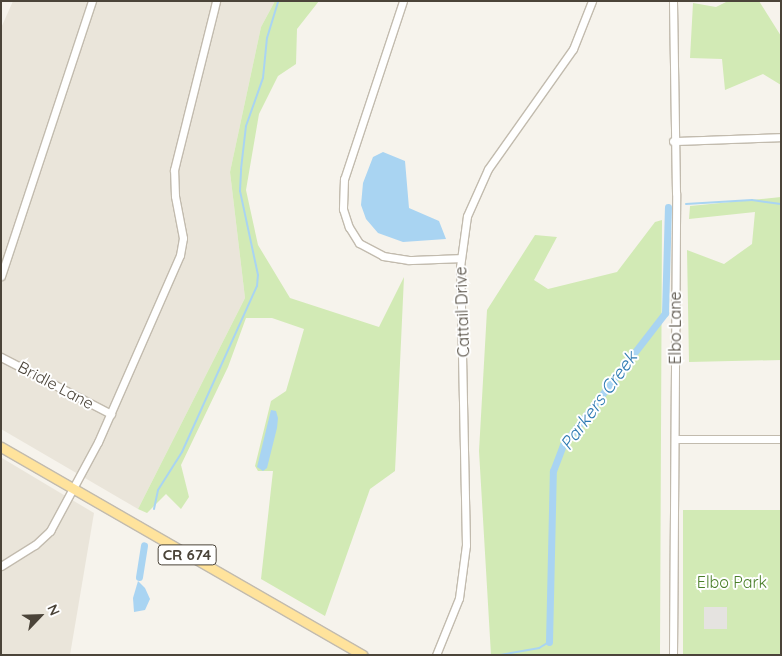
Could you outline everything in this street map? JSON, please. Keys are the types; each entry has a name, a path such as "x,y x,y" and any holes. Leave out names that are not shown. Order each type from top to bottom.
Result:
{"main road":[{"name":"CR 674","path":"1,447 362,655"}],"street":[{"path":"1,276 92,1"},
{"path":"1,566 43,538 73,489 111,414 183,247 174,170 216,1"},
{"path":"403,1 347,169 342,190 343,209 349,228 359,243 383,256 409,260 460,258"},
{"name":"Cattail Drive","path":"436,655 459,598 466,545 460,258 466,216 481,180 573,49 592,1"},
{"name":"Elbo Lane","path":"673,655 676,439 676,193 673,141 674,1"},
{"path":"673,141 781,136"},
{"name":"Bridle Lane","path":"1,358 111,414"},
{"path":"676,439 781,439"}],"shaded area":[{"path":"13,1 275,1 261,27 230,172 245,298 138,509 1,429 1,28"},
{"path":"2,458 94,513 70,655 1,655"},
{"path":"704,607 727,607 727,629 704,629"}],"green space":[{"path":"275,1 319,1 297,29 296,64 278,76 259,114 246,190 258,245 290,298 379,327 404,277 395,471 370,489 325,616 261,579 273,471 258,471 255,466 271,401 286,391 304,329 272,318 246,318 228,367 181,465 189,497 181,509 166,494 147,513 138,509 245,298 230,172 261,27"},
{"path":"728,1 759,1 781,36 781,85 763,74 725,90 722,59 690,58 693,3 716,7"},
{"path":"781,197 781,360 689,362 687,250 724,264 752,244 755,212 689,219 690,206"},
{"path":"662,220 660,655 491,655 479,451 487,310 535,235 557,237 534,280 548,289 617,272 655,222"},
{"name":"Elbo Park","path":"683,510 781,510 781,655 683,655"}],"water":[{"path":"383,152 405,161 409,208 439,221 446,239 403,242 378,233 366,219 361,205 363,183 373,157"},
{"path":"271,410 276,411 278,418 277,428 267,468 263,471 257,467"},
{"path":"138,581 145,588 150,599 145,610 134,612 133,598"}],"waterway":[{"path":"154,509 158,490 182,452 257,286 258,275 240,191 241,169 246,126 263,78 267,38 278,1"},
{"name":"Parkers Creek","path":"686,204 752,200 781,204"},
{"name":"Parkers Creek","path":"549,642 553,471 563,445 665,313 668,207"},
{"path":"139,577 144,545"},
{"name":"Parkers Creek","path":"500,655 539,648 549,642"}]}
